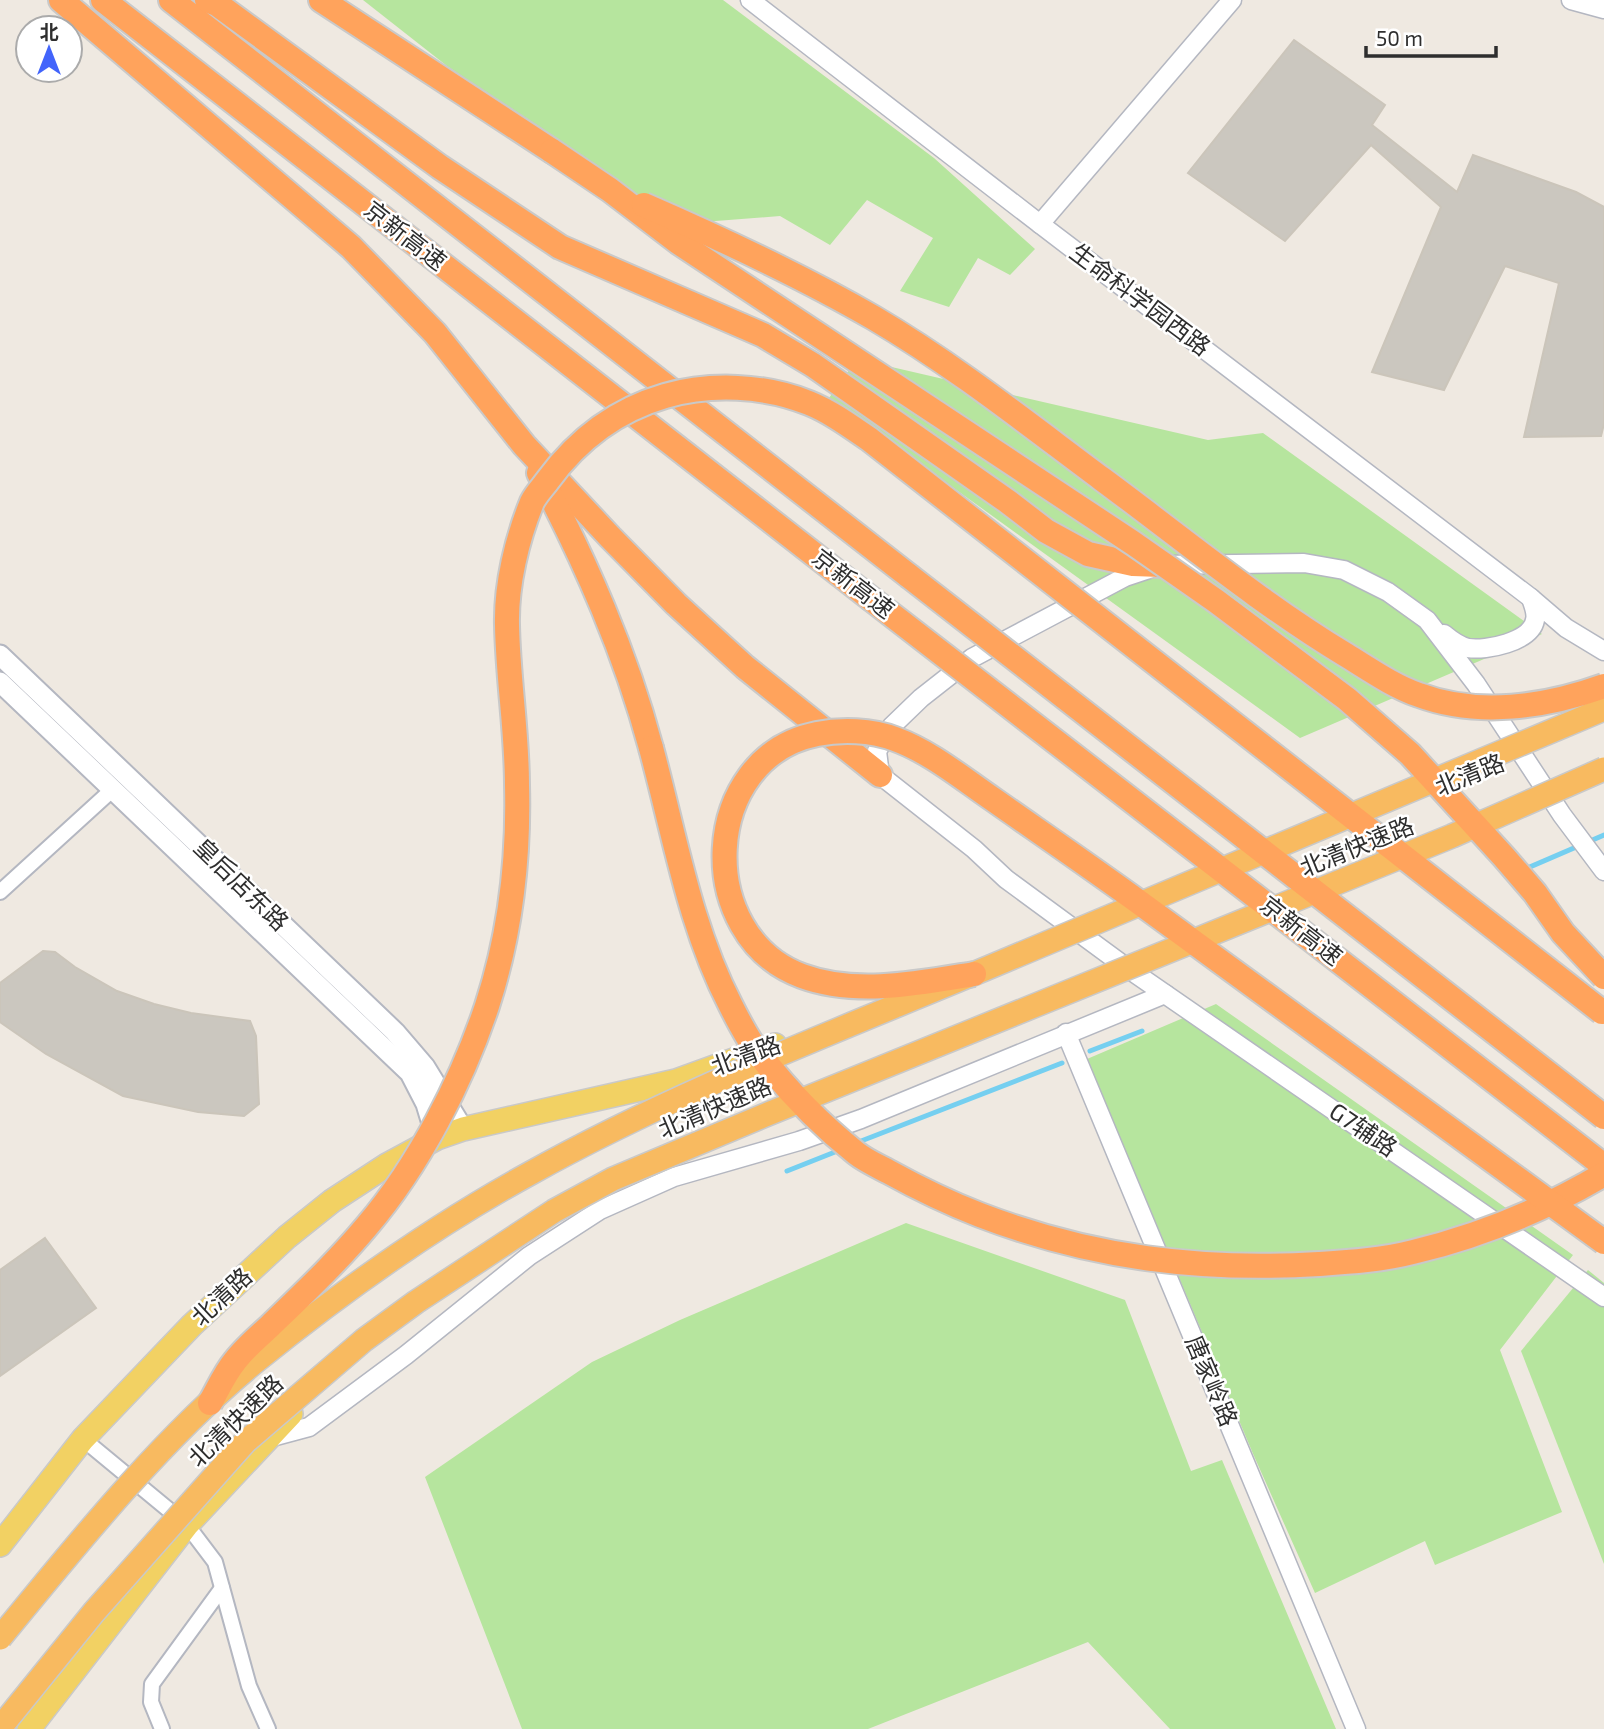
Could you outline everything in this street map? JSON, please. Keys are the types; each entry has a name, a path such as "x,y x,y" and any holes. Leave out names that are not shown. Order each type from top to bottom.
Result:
{"highway":[{"path":"61,0 351,247 435,333 524,445 686,613 746,667 880,775"},
{"name":"京新高速","path":"103,0 1604,1166"},
{"name":"京新高速","path":"171,0 1604,1117"},
{"path":"207,0 217,4 440,167 561,247 763,335 813,365 1046,531 1088,554 1133,564 1161,565"},
{"path":"321,0 552,151 610,190 678,242 1216,601 1347,699 1410,754 1535,892 1563,933 1604,977"},
{"path":"610,190 727,241 908,339 1010,410 1306,631 1371,671 1419,695 1469,707 1536,705 1604,685"},
{"path":"210,1403 234,1361 368,1225 417,1157 460,1074 486,1006 501,954 512,900 517,846 517,788 516,735 507,623 514,562 533,500 567,456 611,419 649,401 682,391 756,389 808,402 869,439 1603,1013"},
{"path":"524,445 582,559 635,688 688,896 702,943 720,985 759,1054 814,1116 859,1156 961,1207 1020,1230 1135,1258 1202,1265 1291,1265 1410,1253 1473,1236 1532,1211 1604,1174"},
{"name":"北清快速路","path":"0,1638 71,1552 210,1403 252,1365 327,1307 438,1228 531,1173 744,1070 1604,709"},
{"path":"974,974 903,984 857,986 824,983 798,975 765,953 746,932 736,911 727,886 723,859 731,809 744,784 764,760 792,742 817,734 850,731 895,739 929,756 1102,876 1604,1242"},
{"name":"北清快速路","path":"0,1728 94,1612 245,1442 364,1340 554,1211 614,1179 763,1116 1440,842 1604,768"},
{"path":"1573,782 1604,775"}],"main road":[{"name":"皇后店东路","path":"0,655 396,1032 425,1067 463,1129"},
{"name":"皇后店东路","path":"0,682 410,1073 426,1104 437,1138"},
{"name":"北清路","path":"0,1545 83,1439 192,1325 287,1237 343,1194 437,1138 463,1129 676,1081 979,966 1079,933 1604,720"},
{"name":"北清路","path":"29,1729 187,1525 322,1382 396,1319 479,1255 553,1208 626,1170 749,1116 1604,768"}],"street":[{"name":"生命科学园西路","path":"750,0 1531,598 1566,628 1604,651"},
{"path":"1040,224 1232,0"},
{"path":"1571,0 1604,9"},
{"path":"880,775 877,751 891,726 920,698 972,658 1125,577 1161,565 1304,564 1344,570 1388,592 1464,648 1490,649 1525,635 1534,625 1536,617 1531,598"},
{"path":"1427,620 1476,684 1545,791 1604,871"},
{"name":"G7辅路","path":"880,775 974,849 1006,879 1122,965 1604,1297"},
{"path":"0,892 112,790"},
{"path":"268,1438 309,1427 406,1355 529,1256 600,1210 674,1177 799,1141 861,1119 1165,994"},
{"name":"唐家岭路","path":"1066,1033 1356,1729"},
{"path":"83,1439 187,1525 215,1562 249,1686 268,1729"},
{"path":"162,1729 151,1702 152,1684 222,1588"}],"green space":[{"path":"363,0 723,0 934,158 1035,249 1010,275 978,258 949,307 900,291 933,238 867,200 830,245 780,216 677,224 447,66"},
{"path":"857,359 1208,440 1263,433 1542,634 1300,738 829,398"},
{"path":"1216,1004 1573,1255 1500,1350 1562,1512 1435,1565 1425,1541 1315,1593 1254,1456 1087,1059"},
{"path":"906,1223 1125,1300 1191,1471 1222,1460 1336,1729 1170,1729 1088,1642 868,1729 522,1729 425,1477 592,1362 680,1320"},
{"path":"1588,1270 1604,1283 1604,1564 1521,1351"}],"building":[{"path":"1294,40 1385,105 1372,125 1457,192 1473,155 1576,192 1604,207 1604,424 1601,436 1524,437 1559,283 1505,266 1444,390 1372,372 1441,207 1371,145 1285,241 1188,173"},
{"path":"43,951 55,952 117,991 154,1004 191,1013 250,1021 256,1036 259,1104 244,1116 198,1112 123,1096 46,1054 0,1022 0,983"},
{"path":"45,1238 96,1308 0,1376 0,1270"}],"waterway":[{"path":"1523,870 1604,835"},
{"path":"1090,1051 1142,1031"},
{"path":"856,1143 1062,1063"},
{"path":"787,1171 840,1150"}]}
